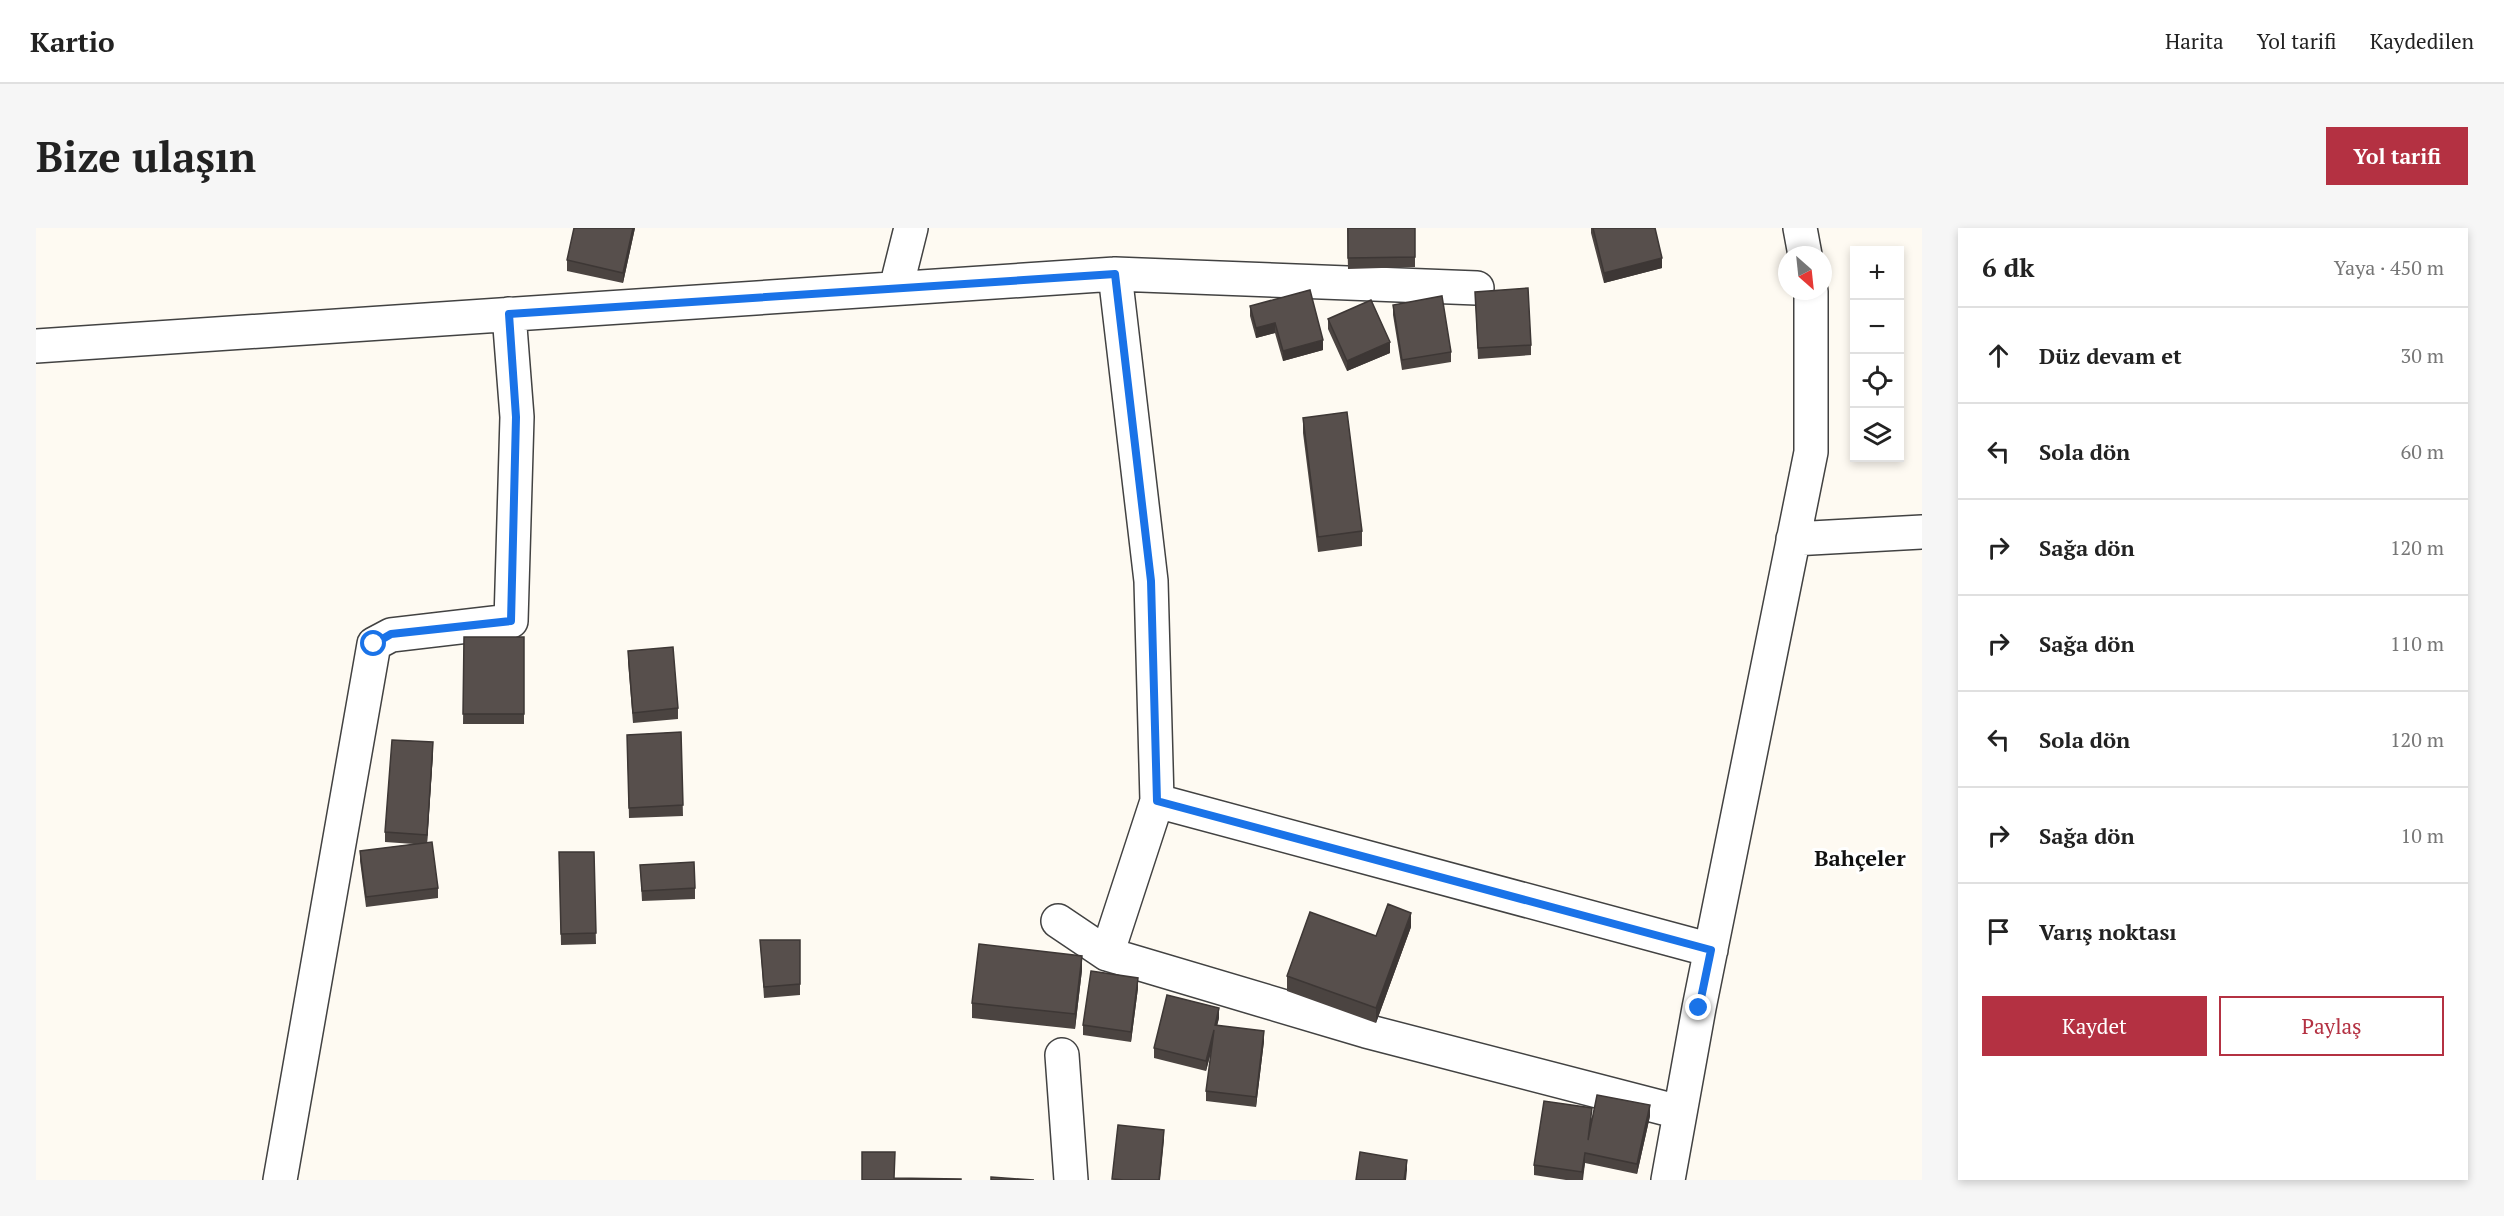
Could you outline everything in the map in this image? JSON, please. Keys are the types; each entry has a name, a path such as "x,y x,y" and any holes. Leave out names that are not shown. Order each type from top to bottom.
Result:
{"street":[{"path":"896,288 912,228"},
{"path":"1800,228 1803,246"},
{"path":"1107,954 1157,801 1151,581 1115,274"},
{"path":"36,346 1115,274 1477,288"},
{"path":"1668,1180 1679,1112 1811,452 1811,300"},
{"path":"280,1180 374,644 391,634 511,621 516,417 509,314"},
{"path":"1793,538 1922,532"},
{"path":"1157,801 1711,950"},
{"path":"1058,921 1107,954 1366,1031 1679,1112"},
{"path":"1062,1055 1071,1180"}],"building":[{"path":"574,228 633,228 623,273 567,260"},
{"path":"1348,228 1415,228 1415,257 1348,258"},
{"path":"1593,228 1655,228 1662,258 1604,273"},
{"path":"1528,288 1531,345 1478,348 1475,292"},
{"path":"1310,290 1323,340 1283,351 1275,323 1256,328 1250,306"},
{"path":"1442,296 1451,352 1402,360 1393,305"},
{"path":"1371,300 1390,342 1347,361 1328,319"},
{"path":"1347,412 1362,531 1318,537 1303,418"},
{"path":"464,637 524,637 524,714 463,714"},
{"path":"673,647 678,708 633,713 628,651"},
{"path":"681,732 683,805 629,808 627,735"},
{"path":"392,740 433,742 427,835 385,832"},
{"path":"432,842 438,888 366,897 360,851"},
{"path":"559,852 594,852 596,933 561,934"},
{"path":"694,862 695,888 642,891 640,865"},
{"path":"1388,904 1411,913 1376,1008 1287,976 1310,912 1376,936"},
{"path":"760,940 800,940 800,984 764,987"},
{"path":"979,944 1082,956 1075,1014 972,1003"},
{"path":"1091,971 1138,978 1131,1032 1083,1025"},
{"path":"1167,995 1219,1008 1215,1025 1264,1031 1256,1097 1206,1091 1214,1030 1206,1061 1154,1048"},
{"path":"1597,1095 1650,1105 1637,1164 1585,1153 1582,1172 1534,1165 1544,1101 1592,1108 1588,1140"},
{"path":"1118,1125 1164,1130 1159,1180 1112,1179"},
{"path":"862,1152 895,1152 894,1178 961,1180 862,1180"},
{"path":"1360,1152 1407,1160 1404,1180 1356,1180"},
{"path":"991,1177 1034,1180 991,1180"}],"district":[{"name":"Bahçeler","path":"1860,857"}],"route":[{"path":"374,644 391,634 511,621 516,417 509,314 1115,274 1151,581 1157,801 1711,950 1699,1008"}]}
